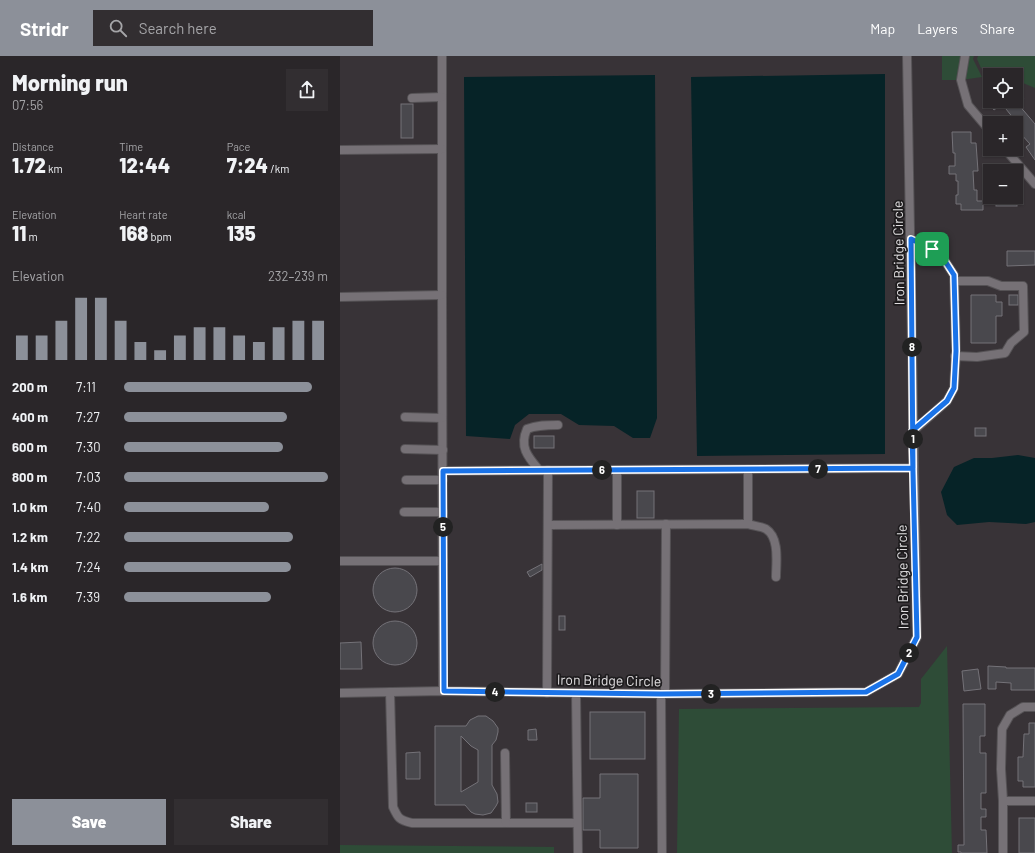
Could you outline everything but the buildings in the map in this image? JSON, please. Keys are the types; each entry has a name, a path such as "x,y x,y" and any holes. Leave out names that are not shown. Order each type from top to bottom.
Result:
{"street":[{"path":"442,56 444,691"},
{"name":"Iron Bridge Circle","path":"340,693 444,691 663,694 866,692 898,674 917,637 912,431 911,239 907,56"},
{"path":"965,56 961,80 964,92 968,105 983,123"},
{"path":"412,98 442,97"},
{"path":"340,150 442,149"},
{"path":"1011,156 1035,184"},
{"path":"911,239 932,249 945,261 954,275 955,356 954,388 947,401 912,431"},
{"path":"954,281 988,281 1001,286 1023,286 1024,332 1011,343 1005,352 977,357 955,356"},
{"path":"340,297 442,295"},
{"path":"405,418 442,418"},
{"path":"538,470 525,452 525,435 527,429 541,425 558,425"},
{"path":"406,449 443,450"},
{"path":"443,471 913,468"},
{"path":"748,469 748,524"},
{"path":"547,693 548,470"},
{"path":"617,470 617,525"},
{"path":"406,480 443,480"},
{"path":"404,512 443,512"},
{"path":"662,853 666,524"},
{"path":"548,525 748,524 765,529 771,534 776,545 776,577"},
{"path":"340,561 444,561"},
{"path":"390,692 393,806 398,818 402,821 412,823 577,823"},
{"path":"576,693 578,853"},
{"path":"1003,853 1003,801 1001,769 1002,729 1010,714 1023,707 1035,707"},
{"path":"505,753 506,823"},
{"path":"1003,801 1035,801"}],"green space":[{"path":"942,56 974,56 973,59 982,77 961,80 942,80"},
{"path":"978,56 1035,56 1035,88 1023,83 1023,68 983,69 981,68 977,59"},
{"path":"947,646 952,853 677,853 679,709 919,707 921,703 921,679"},
{"path":"340,845 554,847 554,853 340,853"}],"water":[{"path":"885,74 885,454 697,456 691,77"},
{"path":"655,75 657,418 650,438 633,438 614,426 579,425 561,414 529,414 515,425 510,439 466,436 464,77"},
{"path":"1018,455 1035,458 1035,522 1026,524 989,522 957,525 947,515 941,492 954,467 974,458 992,458"}],"route":[{"path":"932,249 911,239 912,431 913,468 443,471 444,691 661,694 866,692 898,674 917,637 912,431 947,401 954,388 956,351 954,275 945,261 932,249"}]}
